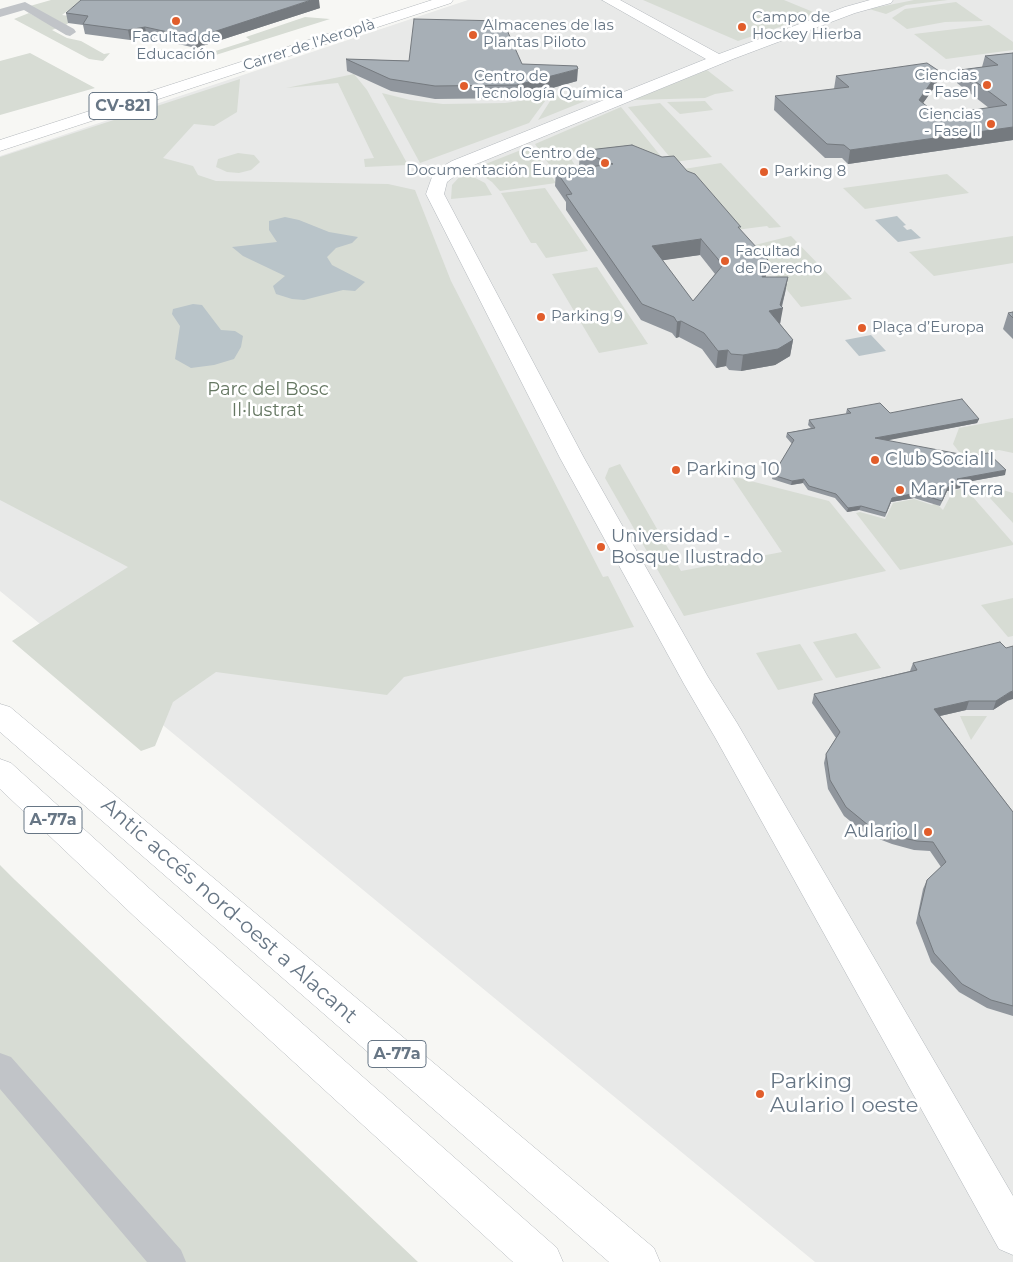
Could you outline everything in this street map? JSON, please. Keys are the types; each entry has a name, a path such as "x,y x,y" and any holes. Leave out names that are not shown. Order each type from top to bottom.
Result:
{"street":[{"name":"Carrer de l'Aeroplà","path":"0,136 421,0"},
{"name":"Carrer de l'Aeroplà","path":"0,146 446,0"},
{"path":"609,0 723,58"},
{"path":"625,0 723,58"},
{"path":"886,0 850,10 723,58 453,167 438,181 435,194 476,277 568,449 698,684 727,731 1013,1235"},
{"path":"0,13 25,6 70,32"},
{"name":"Antic accés nord-oest a Alacant","path":"0,715 640,1262"},
{"name":"A-77a","path":"3,774 543,1262"},
{"path":"0,1067 169,1262"}],"shaded area":[{"path":"468,0 1013,0 1013,1262 815,1262 0,591 0,156"},
{"path":"897,216 906,225 903,226 907,230 911,229 921,238 898,242 875,220"},
{"path":"285,217 299,220 329,232 358,237 352,243 336,248 327,257 332,265 365,282 355,291 343,290 304,300 292,299 276,294 273,286 285,276 243,256 232,247 277,242 269,230 269,221"},
{"path":"193,304 202,305 221,330 235,331 243,336 241,347 234,359 214,365 191,368 175,359 180,326 172,314 173,309"},
{"path":"871,335 886,351 859,356 845,340"}],"green space":[{"path":"51,0 82,0 62,15 76,17 66,25 30,6"},
{"name":"Campo de Hockey Hierba","path":"643,0 784,0 818,14 738,41"},
{"path":"914,0 948,0 906,5 886,14 869,9"},
{"path":"956,2 983,21 945,22 907,29 892,18 905,9"},
{"path":"29,13 57,28 52,30 67,38 81,41 104,54 110,53 103,61 89,59 14,19"},
{"path":"305,17 330,19 203,59 162,56 146,58 154,47 171,53 203,55 250,40 246,37"},
{"path":"989,25 1013,42 1013,50 946,59 914,34"},
{"path":"30,53 95,88 0,115 0,61"},
{"path":"707,70 734,91 715,94 705,98 633,100"},
{"path":"354,74 367,90 408,165 365,167 364,159 374,158 338,83 286,88"},
{"name":"Parc del Bosc Il·lustrat","path":"240,79 237,112 214,126 194,124 163,158 193,166 198,175 216,181 388,184 415,190 451,281 603,577 608,576 634,627 404,677 387,695 216,672 173,702 155,746 141,751 12,641 128,567 0,500 0,157"},
{"path":"382,93 410,100 443,104 505,103 548,97 529,123 420,163"},
{"path":"554,95 590,99 538,120"},
{"path":"705,101 713,110 680,114 667,102"},
{"path":"660,103 712,157 674,162 628,107"},
{"path":"621,107 668,165 623,148 568,154 584,180 562,183 535,144"},
{"path":"531,146 556,183 500,191 492,182 473,169"},
{"path":"238,153 254,155 260,162 251,170 239,173 227,172 216,167 218,159"},
{"path":"721,163 781,227 769,228 767,226 736,230 684,169"},
{"path":"464,172 485,183 492,195 451,199 452,185"},
{"path":"947,174 969,193 865,209 843,188"},
{"path":"545,188 588,251 546,258 536,243 531,243 501,193"},
{"path":"791,236 852,299 801,307 751,246"},
{"path":"1013,236 1013,263 934,276 909,252"},
{"path":"597,267 648,344 599,353 552,274"},
{"path":"1013,418 1013,453 999,450 968,457 960,453 953,444 959,428"},
{"path":"620,464 681,571 782,552 731,476 829,501 886,571 684,616 605,478 609,468"},
{"path":"983,484 1013,493 1013,523 978,485"},
{"path":"965,488 1013,545 900,570 856,513 860,512 885,519 893,503 914,499 932,505 935,502 943,510 953,491"},
{"path":"1013,598 1013,636 1008,637 981,605"},
{"path":"856,633 881,668 836,678 813,642"},
{"path":"800,644 823,680 778,690 756,653"},
{"path":"960,716 987,716 971,740"},
{"path":"0,865 15,880 418,1262 0,1262"}],"building":[{"name":"Facultad de Educación","path":"81,0 311,0 195,38 145,27 128,30 83,24 88,16 66,13"},
{"path":"414,19 503,21 522,64 577,66 578,69 517,85 435,86 390,79 346,59 409,61"},
{"path":"1013,53 1013,127 850,150 844,145 827,144 775,96 849,87 836,76 927,63 939,71 919,100 938,115 1007,105 960,70 998,65 985,56"},
{"name":"Facultad de Derecho","path":"632,145 662,157 674,156 687,171 695,174 741,227 738,227 768,260 762,277 788,277 780,305 783,308 769,311 793,340 778,349 743,355 731,354 728,350 718,351 704,333 681,321 677,322 674,317 642,304 566,195 572,194 556,171 613,164 580,151","holes":["701,239 723,265 693,301 652,246"]},
{"name":"Club Social I","path":"962,399 979,419 875,438 970,456 988,453 1006,470 957,479 961,484 948,487 942,501 916,493 892,498 886,513 861,506 848,508 836,494 809,486 804,479 792,481 773,475 794,440 787,433 815,428 809,420 851,413 847,409 880,403 890,413"},
{"name":"Aulario I","path":"1000,642 1006,648 1013,646 1013,691 996,701 969,701 934,709 1013,812 1013,1006 991,1000 962,984 934,953 919,914 927,880 946,862 933,842 917,841 895,836 868,825 846,807 830,780 826,754 840,732 814,694 917,670 913,663"}],"place":[{"name":"Facultad de Educación","path":"176,21"},
{"name":"Campo de Hockey Hierba","path":"742,27"},
{"name":"Almacenes de las Plantas Piloto","path":"473,35"},
{"name":"Ciencias - Fase I","path":"987,85"},
{"name":"Centro de Tecnología Química","path":"464,86"},
{"name":"Ciencias - Fase II","path":"991,124"},
{"name":"Centro de Documentación Europea","path":"605,163"},
{"name":"Parking 8","path":"764,172"},
{"name":"Facultad de Derecho","path":"725,261"},
{"name":"Parking 9","path":"541,317"},
{"name":"Plaça d’Europa","path":"862,328"},
{"name":"Club Social I","path":"875,460"},
{"name":"Parking 10","path":"676,470"},
{"name":"Mar i Terra","path":"900,490"},
{"name":"Universidad - Bosque Ilustrado","path":"601,547"},
{"name":"Aulario I","path":"928,832"},
{"name":"Parking Aulario I oeste","path":"760,1094"}]}
